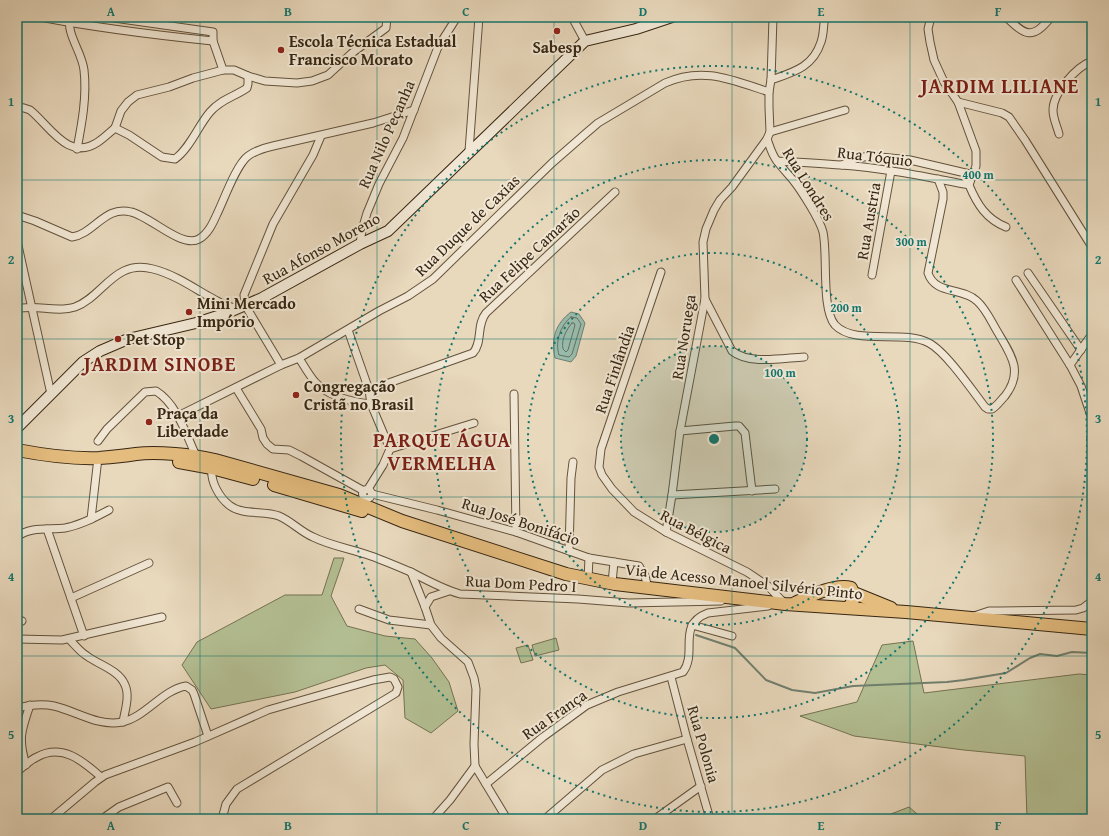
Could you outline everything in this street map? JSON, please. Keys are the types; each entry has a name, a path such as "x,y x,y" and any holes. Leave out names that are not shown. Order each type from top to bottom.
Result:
{"main road":[{"path":"585,41 636,29 672,17"},
{"name":"Rua Afonso Moreno","path":"17,426 19,426 83,362 95,354 128,339 214,318 262,298 360,244 388,231 469,151 585,41"},
{"name":"Via de Acesso Manoel Silvério Pinto","path":"17,450 48,455 98,458 123,457 150,453 196,456 339,495 363,498"},
{"name":"Via de Acesso Manoel Silvério Pinto","path":"123,457 177,462 363,498 402,521 566,574 588,579 648,589 789,604 1092,629"},
{"path":"212,468 213,465 216,464 244,468"},
{"path":"789,604 841,586 846,586 851,588 854,593 854,598 848,608"},
{"path":"854,593 900,612"}],"street":[{"path":"40,17 69,20 159,35 213,41"},
{"path":"107,17 212,32 213,41 223,70"},
{"path":"17,107 30,110 69,146 77,149 88,147 98,142 115,128 121,111 128,102 137,95 169,87 193,78 223,70 234,70 265,81 297,83 328,75 352,53 386,28 387,17"},
{"name":"Rua Nilo Peçanha","path":"360,244 367,213 379,184 403,138 438,47 457,17"},
{"path":"469,151 479,17"},
{"path":"572,17 585,41"},
{"path":"773,17 768,136 845,110"},
{"path":"771,80 802,68 810,62 817,53 822,41 825,17"},
{"path":"931,17 928,29 934,60 944,82 958,102 976,151 976,166 974,175 969,185 974,198 986,214 998,224 1006,227"},
{"path":"1006,17 1022,31 1033,33 1045,25 1051,17"},
{"path":"69,20 85,74 82,126 77,149"},
{"path":"1059,134 1054,122 1054,104 1065,84 1074,72 1083,65 1092,61"},
{"name":"Rua Duque de Caxias","path":"178,416 281,365 300,358 423,286 433,279 552,163 598,123 665,83 676,78 698,74 736,81 769,92"},
{"path":"115,128 129,135 162,157 175,159 182,154 203,122 216,106 225,98 246,88 248,84 248,76"},
{"path":"958,102 1007,115 1025,140 1092,247"},
{"path":"17,215 72,237 81,235 109,214 119,211 130,211 150,220 178,238 192,241 200,239 213,224 237,169 248,156 259,150 373,123 414,110"},
{"path":"281,365 242,306 244,295 273,224 313,155 321,136"},
{"name":"Rua Londres","path":"768,136 777,161 794,181 823,230 825,240 825,272 828,307 830,317 834,324 844,331 852,334 900,337 923,340 929,343 944,355 985,406 988,409 994,408 1009,390 1015,375 1013,359 981,305 971,296 961,292 940,288 935,285 928,274 943,199 943,192 938,178"},
{"name":"Rua Noruega","path":"666,532 680,431 705,299 704,242 709,223 720,200 732,187 768,136"},
{"path":"841,165 857,158 871,156 910,160 974,175"},
{"name":"Rua Tóquio","path":"777,161 841,165 891,171 938,178 969,185"},
{"name":"Rua Austria","path":"872,275 891,171"},
{"name":"Rua Felipe Camarão","path":"369,390 473,353 477,347 480,323 486,313 615,192"},
{"path":"17,241 51,394"},
{"path":"17,309 74,308 84,302 121,272 132,268 145,267 166,273 226,306 242,306"},
{"name":"Rua Finlândia","path":"602,475 599,467 601,449 661,272"},
{"path":"1028,273 1081,350"},
{"path":"1016,280 1070,365 1081,386 1092,419"},
{"path":"705,299 732,351 738,355 754,360 804,357"},
{"path":"348,330 369,390 371,404 390,449 383,465 363,498"},
{"path":"1070,365 1092,334"},
{"path":"300,358 315,382 330,392 356,402 371,404"},
{"name":"Rua José Bonifácio","path":"236,388 261,429 263,438 270,447 273,449 289,450 301,456 363,498 437,510 516,532 589,558 639,566 646,576 648,589"},
{"path":"98,441 145,392 156,390 161,394 178,416 196,456"},
{"path":"514,394 516,532"},
{"path":"390,449 474,423"},
{"path":"680,431 736,426 742,429 746,440 752,491"},
{"path":"91,519 98,458"},
{"path":"569,551 571,478 573,462"},
{"name":"Rua Dom Pedro I","path":"212,468 211,475 218,492 224,500 234,508 280,516 311,536 322,541 370,555 411,572 449,591 466,595 629,603 753,600"},
{"name":"Rua Bélgica","path":"602,475 612,489 634,512 666,532 747,572 768,586 789,604"},
{"path":"672,495 775,489"},
{"path":"17,537 24,532 66,528 91,519 109,510"},
{"path":"46,529 84,636"},
{"path":"588,579 589,558"},
{"path":"612,583 614,562"},
{"path":"71,598 149,563"},
{"path":"411,572 426,607 431,625 442,638 468,662 474,678 476,689 474,744 475,766 507,819"},
{"path":"426,607 431,597 449,591"},
{"path":"968,618 999,610 1076,610 1083,608 1092,601"},
{"path":"671,677 683,672 686,668 692,625 696,619 708,613 789,604"},
{"path":"360,609 389,620 431,625"},
{"path":"17,639 53,641 69,639 162,617"},
{"path":"692,625 732,636"},
{"path":"69,639 88,657 115,673 125,684 127,693 123,722"},
{"path":"51,819 101,777 208,736 268,710 390,677 394,679 397,683 398,690 391,696 237,789 226,804 222,819"},
{"name":"Rua Polonia","path":"671,677 710,819"},
{"name":"Rua França","path":"486,784 543,737 587,706 618,692 671,677"},
{"path":"17,708 42,704 53,706 96,721 109,723 123,722 168,694 186,686 194,694 208,736"},
{"path":"26,765 21,737 30,705"},
{"path":"545,819 602,770 634,754 687,739"},
{"path":"17,772 36,757 48,752 59,752 74,756 88,765 101,777"},
{"path":"433,819 450,800 475,766"},
{"path":"655,819 701,786"},
{"path":"102,819 125,804 168,787 177,803"}],"shaded area":[{"path":"334,558 344,558 331,596 347,626 385,636 415,639 432,658 449,682 458,711 431,733 405,718 403,680 385,665 366,668 295,692 211,709 182,665 197,642 285,595 322,595"},
{"path":"556,638 559,650 535,656 532,645"},
{"path":"913,641 924,693 1079,674 1092,675 1092,819 1027,819 1025,756 854,736 800,716 857,702 882,645"},
{"path":"528,645 533,660 521,663 516,648"},
{"path":"909,807 923,819 878,819"}],"water":[{"path":"571,312 579,314 585,323 576,356 571,362 555,358 554,338 561,322"}],"waterway":[{"path":"696,635 735,648 766,680 792,690 815,693 853,686 964,680 1006,673 1030,658 1040,654 1057,656 1072,652 1092,653"}],"place":[{"name":"Sabesp","path":"557,31"},
{"name":"Escola Técnica Estadual Francisco Morato","path":"281,50"},
{"name":"Mini Mercado Impório","path":"189,312"},
{"name":"Pet Stop","path":"118,339"},
{"name":"Congregação Cristã no Brasil","path":"296,395"},
{"name":"Praça da Liberdade","path":"149,422"}],"district":[{"name":"JARDIM LILIANE","path":"1000,85"},
{"name":"JARDIM SINOBE","path":"160,363"},
{"name":"PARQUE ÁGUA VERMELHA","path":"442,450"}]}
